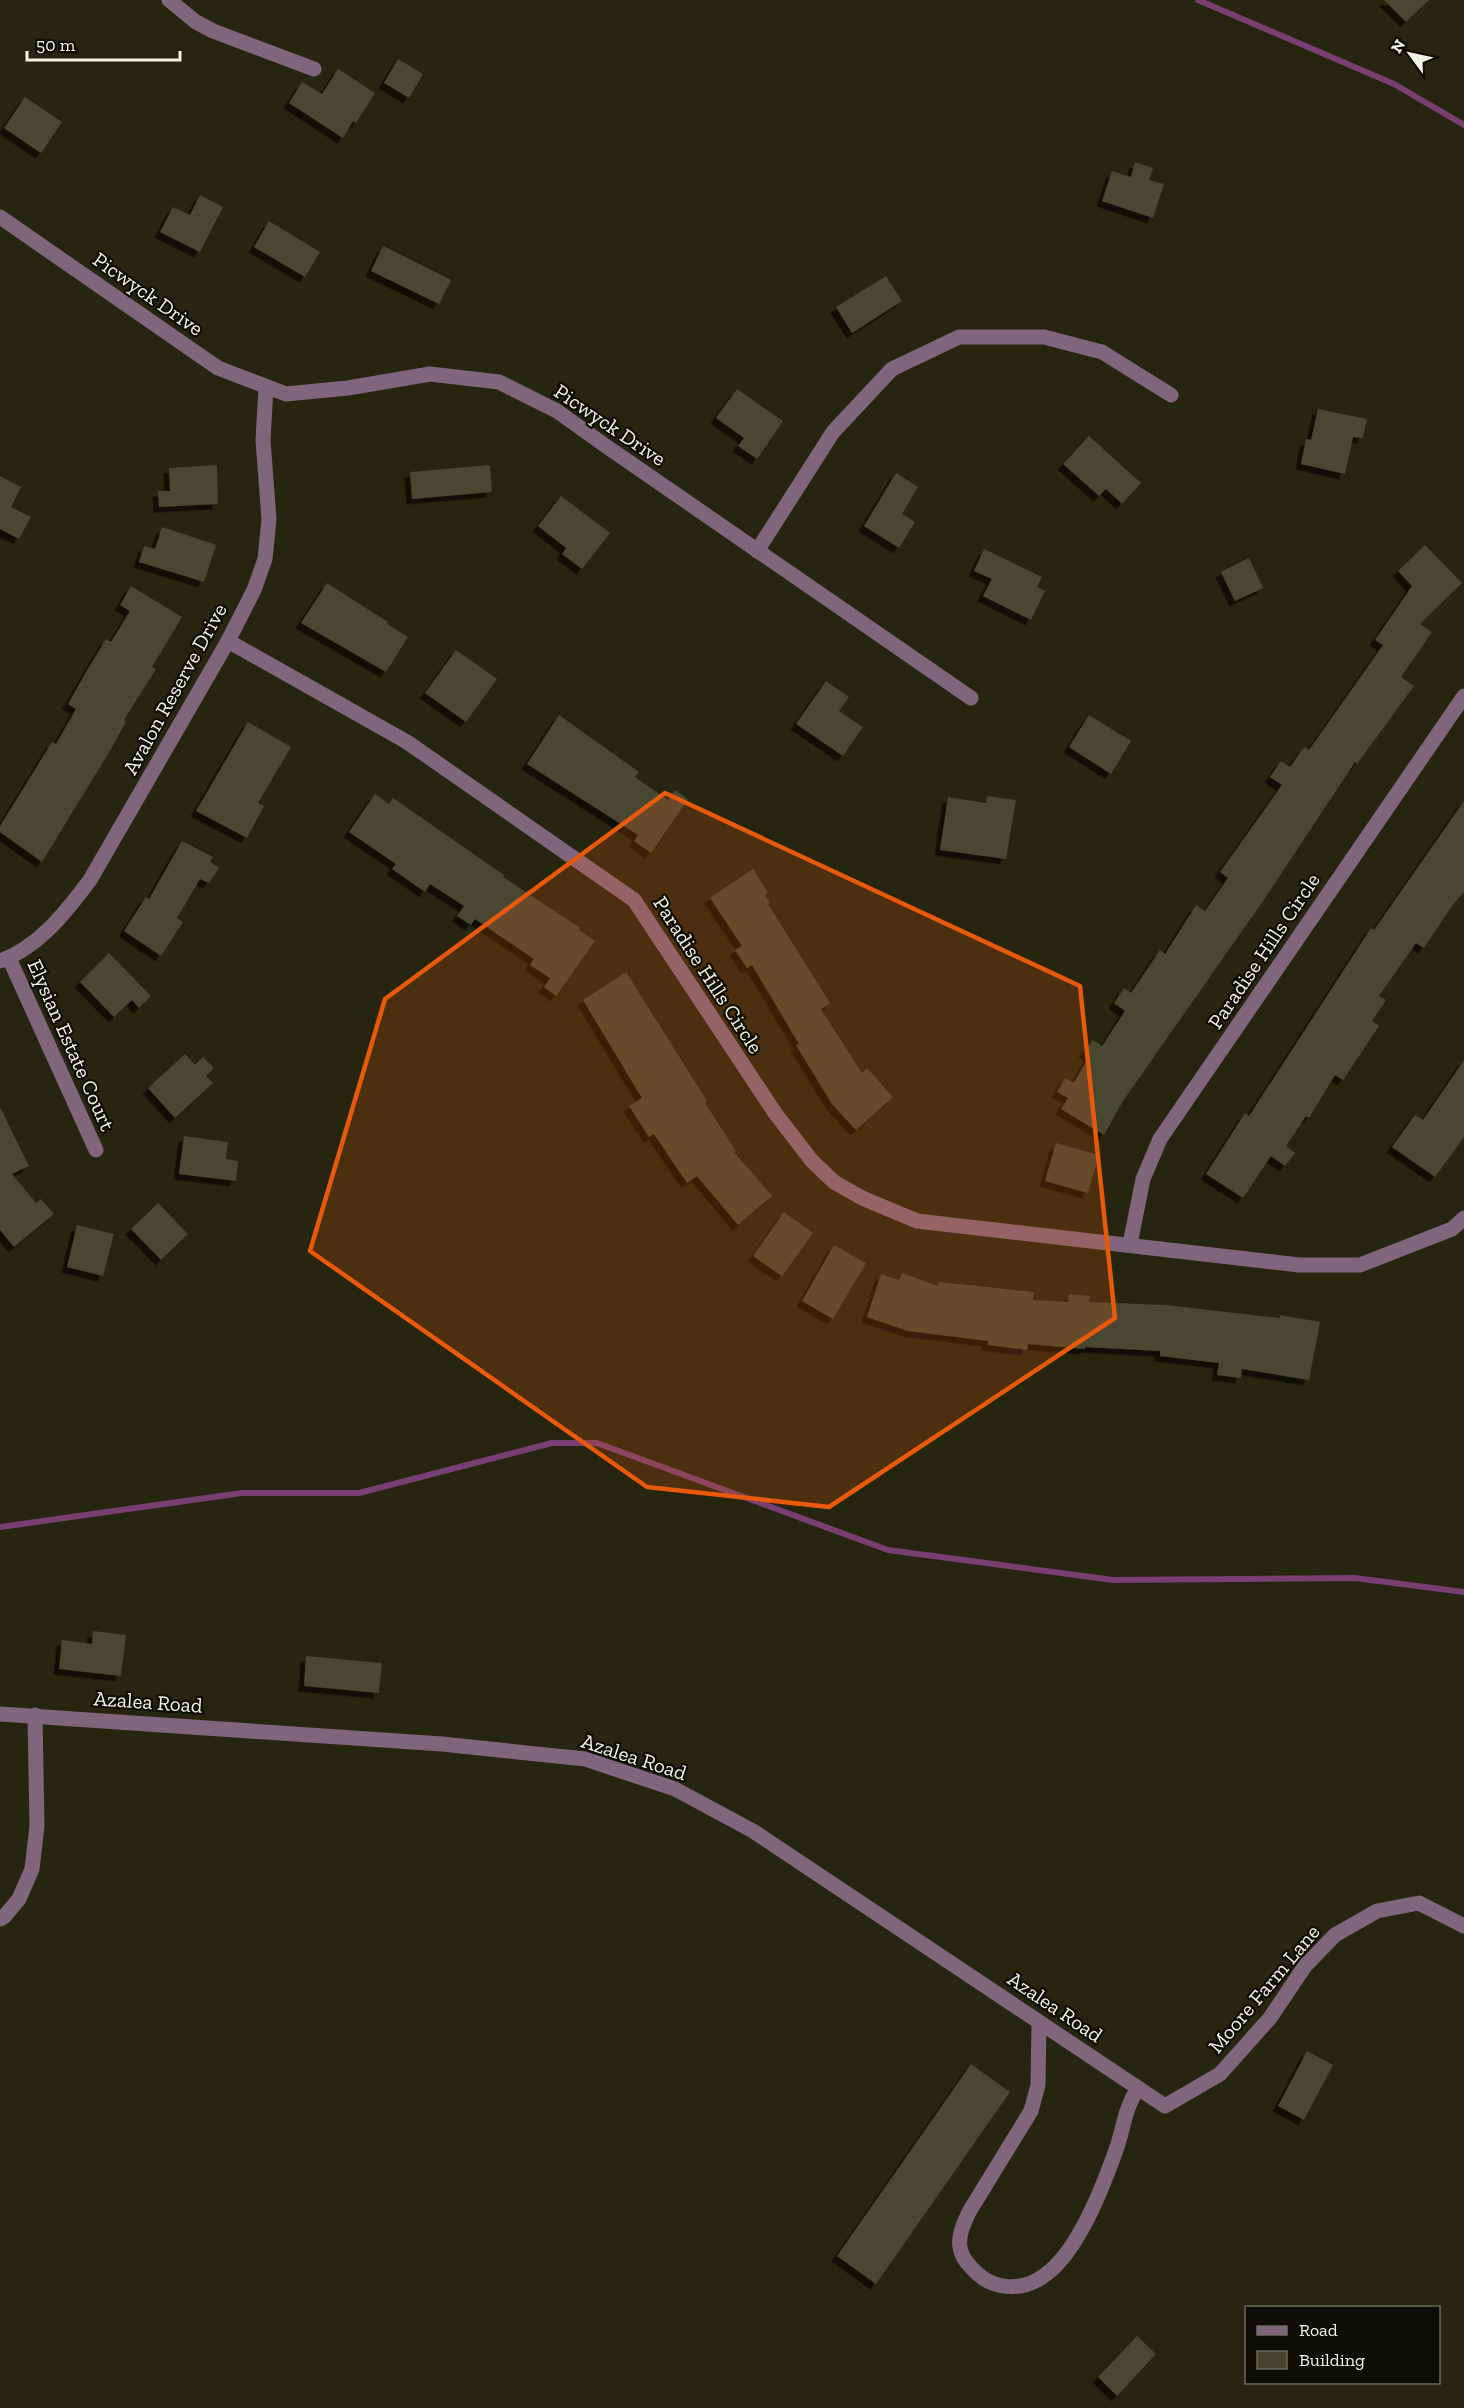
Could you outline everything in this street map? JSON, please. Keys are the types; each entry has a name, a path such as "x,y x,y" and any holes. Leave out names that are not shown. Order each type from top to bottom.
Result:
{"street":[{"path":"169,0 196,22 213,31 314,69"},
{"name":"Picwyck Drive","path":"0,217 218,368 286,394 348,388 430,374 499,382 558,411 971,698"},
{"path":"757,550 833,432 892,369 959,337 1044,337 1102,352 1171,395"},
{"name":"Avalon Reserve Drive","path":"4,959 39,938 65,913 90,880 228,641 254,590 265,558 270,519 263,440 266,387"},
{"name":"Paradise Hills Circle","path":"228,641 407,742 634,900 795,1142 834,1182 884,1209 917,1221 1299,1265 1360,1265 1452,1229 1464,1218"},
{"name":"Paradise Hills Circle","path":"1130,1244 1143,1179 1160,1139 1464,696"},
{"name":"Elysian Estate Court","path":"4,959 96,1150"},
{"name":"Azalea Road","path":"0,1714 442,1744 585,1759 675,1789 753,1831 1165,2106"},
{"path":"0,1919 19,1899 32,1869 36,1826 35,1715"},
{"name":"Moore Farm Lane","path":"1165,2106 1220,2074 1270,2018 1305,1966 1335,1935 1377,1911 1419,1903 1464,1926"},
{"path":"1039,2022 1038,2085 1031,2111 969,2212 962,2229 960,2248 965,2260 985,2280 1012,2288 1028,2284 1046,2275 1059,2261 1080,2234 1098,2196 1119,2141 1127,2106 1138,2088"}],"highlighted area":[{"path":"665,793 1080,986 1115,1318 829,1507 647,1487 310,1251 385,999"}],"building":[{"path":"1384,0 1429,0 1406,22"},
{"path":"398,59 423,74 409,98 384,83"},
{"path":"338,69 375,93 356,123 353,121 343,138 289,103 302,82 322,94"},
{"path":"25,97 62,122 41,153 4,128"},
{"path":"1135,162 1153,168 1149,180 1164,184 1153,218 1102,201 1112,171 1131,177"},
{"path":"200,195 223,207 200,252 160,232 173,207 190,215"},
{"path":"269,221 320,252 305,277 254,247"},
{"path":"383,246 451,280 439,304 371,271"},
{"path":"886,276 902,301 852,333 836,307"},
{"path":"737,389 783,421 757,459 738,446 744,438 716,418"},
{"path":"1318,409 1367,419 1363,438 1353,437 1345,474 1301,464 1306,439 1311,440"},
{"path":"1089,436 1141,483 1122,504 1106,489 1099,496 1063,464"},
{"path":"217,465 218,504 159,507 158,491 170,491 169,468"},
{"path":"490,465 492,492 412,499 410,472"},
{"path":"896,473 918,487 902,514 915,522 899,548 864,526"},
{"path":"0,476 21,487 11,507 31,517 19,539 0,529"},
{"path":"561,496 610,533 582,569 562,554 566,548 538,526"},
{"path":"162,527 216,545 204,582 139,562 144,546 155,549"},
{"path":"1425,545 1462,583 1420,624 1432,632 1401,677 1414,686 1357,764 1355,762 1263,901 1123,1101 1104,1135 1061,1109 1068,1098 1057,1092 1065,1078 1074,1083 1089,1056 1084,1052 1093,1040 1102,1046 1125,1011 1114,1003 1124,988 1131,993 1160,950 1165,954 1196,905 1205,911 1228,878 1220,872 1282,785 1270,777 1281,761 1290,767 1304,747 1309,750 1383,645 1375,640 1412,586 1398,571"},
{"path":"984,549 1042,577 1037,587 1045,591 1031,620 983,596 992,579 974,571"},
{"path":"1249,558 1263,588 1235,601 1221,572"},
{"path":"327,583 408,637 386,672 301,623"},
{"path":"131,586 182,617 152,667 156,669 124,720 126,722 108,754 42,862 0,832 0,826 52,742 56,744 76,709 68,704 86,672 106,639 111,642 130,611 120,605"},
{"path":"456,650 497,679 466,722 425,693"},
{"path":"826,681 849,697 839,711 863,727 843,756 796,724"},
{"path":"559,715 639,772 635,777 668,800 675,790 688,799 651,853 634,841 638,835 527,764"},
{"path":"1089,715 1131,741 1111,774 1069,747"},
{"path":"248,722 291,747 258,803 264,806 247,838 196,811"},
{"path":"375,794 389,804 393,798 504,875 503,877 580,928 579,930 595,941 556,996 544,987 550,978 530,965 534,959 475,919 471,925 457,916 464,906 430,884 425,892 392,869 396,864 349,832"},
{"path":"987,796 1016,800 1006,859 940,850 948,797 986,803"},
{"path":"1464,801 1464,892 1424,948 1416,943 1379,996 1386,1000 1372,1021 1379,1026 1343,1080 1335,1075 1309,1118 1306,1116 1286,1146 1295,1153 1285,1166 1271,1156 1243,1198 1206,1174 1245,1113 1249,1116 1371,928 1374,930"},
{"path":"182,841 213,857 210,862 219,868 209,883 200,879 177,918 183,922 161,956 124,931 146,897 149,899"},
{"path":"753,869 768,893 765,895 770,903 768,904 830,1003 821,1009 862,1073 867,1068 893,1097 856,1130 832,1104 752,965 747,968 735,950 742,946 710,898"},
{"path":"109,953 151,996 139,1008 132,1000 114,1017 80,982"},
{"path":"626,972 707,1101 705,1103 736,1151 734,1152 772,1196 738,1225 697,1176 687,1183 654,1134 649,1137 629,1106 642,1098 583,1000"},
{"path":"185,1054 195,1065 203,1057 214,1068 206,1076 213,1083 175,1118 148,1088"},
{"path":"1464,1060 1464,1137 1435,1177 1392,1147 1415,1115 1423,1120"},
{"path":"0,1107 29,1166 12,1174 36,1203 41,1199 54,1214 14,1247 0,1230"},
{"path":"184,1136 228,1142 226,1159 238,1161 236,1181 179,1174"},
{"path":"1056,1143 1099,1155 1088,1193 1045,1181"},
{"path":"158,1203 188,1234 161,1260 131,1229"},
{"path":"784,1212 813,1233 782,1276 753,1256"},
{"path":"77,1225 114,1234 103,1276 67,1267"},
{"path":"834,1245 866,1263 833,1319 802,1301"},
{"path":"902,1273 938,1286 939,1282 1034,1292 1033,1300 1068,1302 1069,1294 1090,1296 1089,1302 1166,1305 1280,1318 1280,1315 1320,1322 1309,1380 1242,1369 1241,1378 1217,1375 1219,1363 1160,1356 1160,1351 1085,1347 1085,1349 1028,1344 1027,1350 988,1345 988,1341 908,1331 867,1317 881,1274 899,1280"},
{"path":"93,1631 126,1635 121,1676 59,1669 62,1640 92,1644"},
{"path":"306,1656 382,1663 379,1693 304,1686"},
{"path":"1307,2051 1333,2065 1304,2120 1278,2106"},
{"path":"971,2064 1010,2092 876,2284 837,2256"},
{"path":"1137,2336 1156,2354 1117,2396 1098,2377"}],"waterway":[{"path":"1198,0 1394,84 1464,125"},
{"path":"0,1527 242,1493 359,1493 552,1443 597,1443 888,1550 1113,1580 1355,1578 1464,1592"}]}
